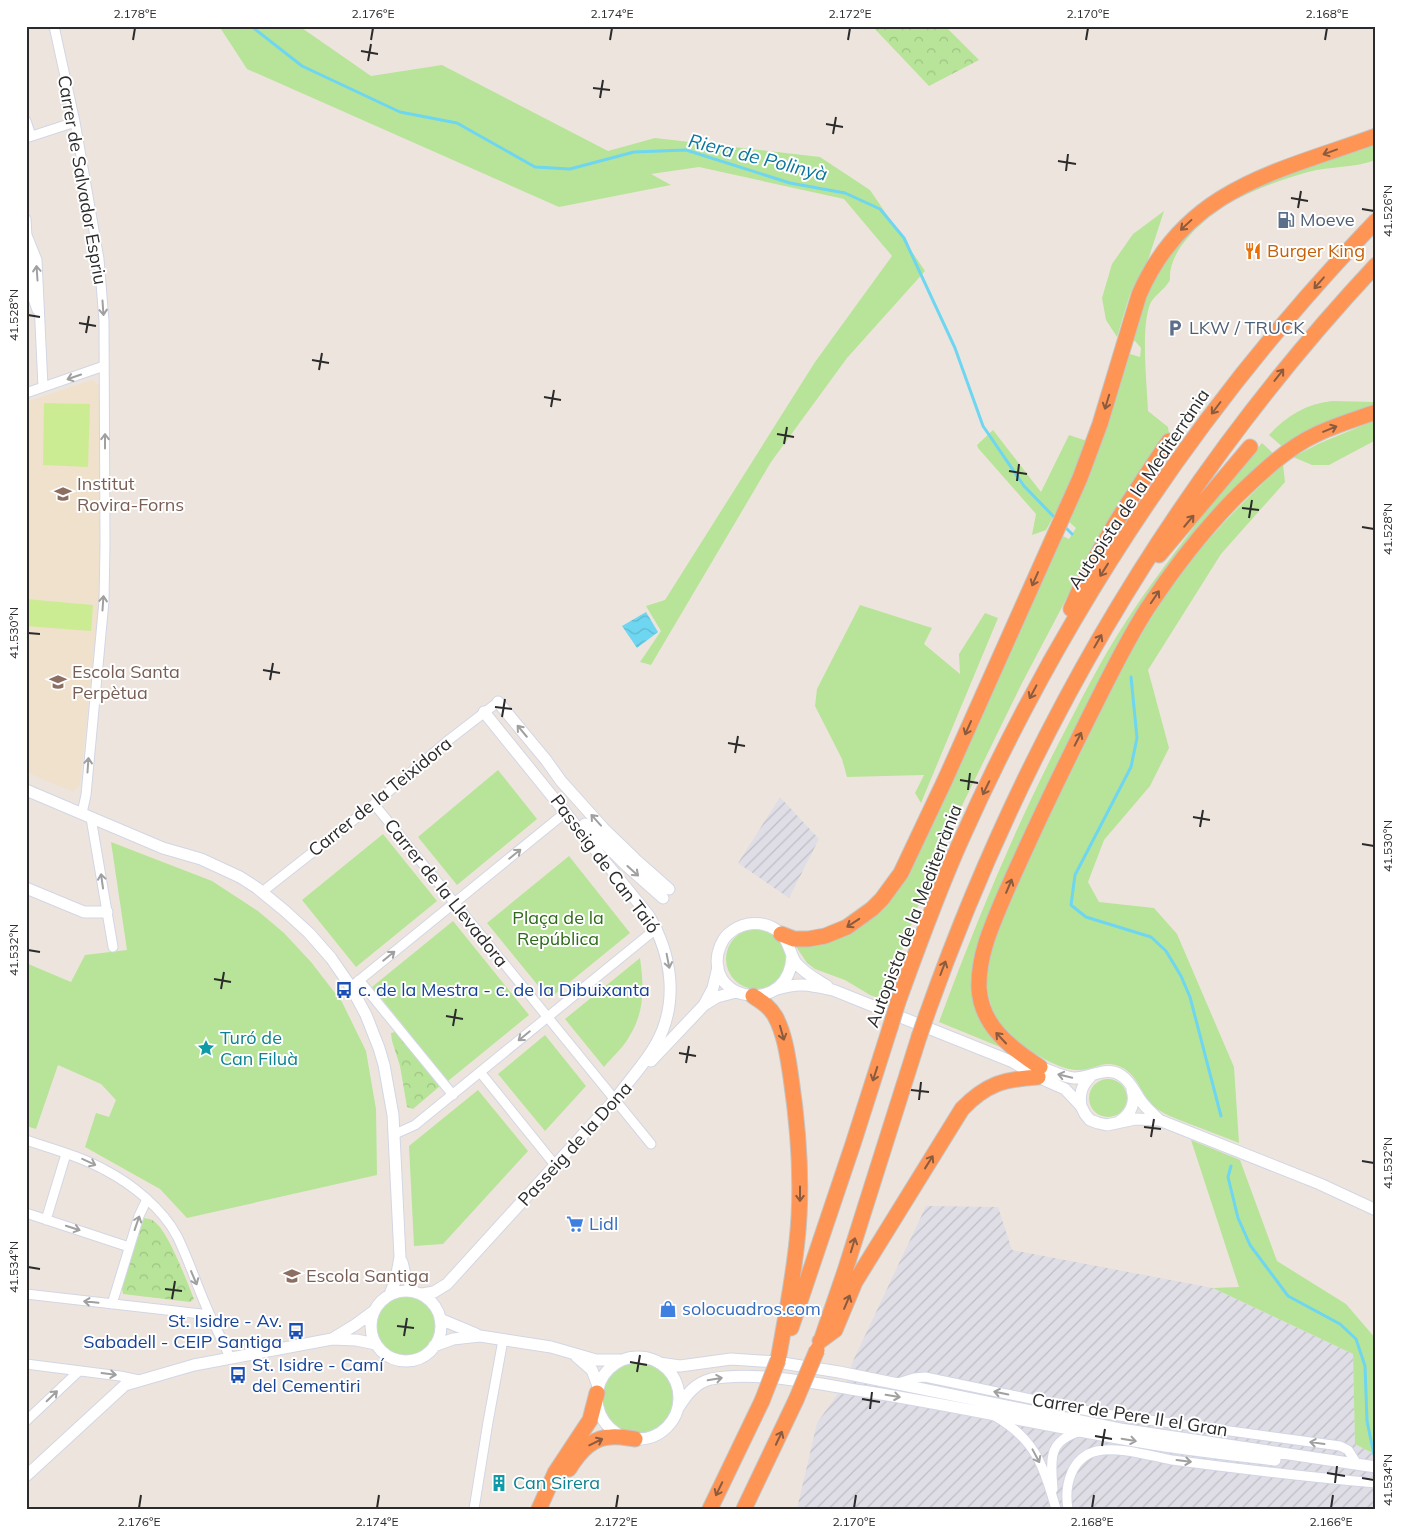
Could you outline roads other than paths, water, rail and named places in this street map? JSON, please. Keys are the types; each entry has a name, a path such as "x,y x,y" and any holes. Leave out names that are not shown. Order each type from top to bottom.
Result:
{"highway":[{"path":"781,934 794,939 803,939 836,932 859,920 893,886 908,859 945,780 1067,506 1095,438 1139,295 1155,263 1180,231 1208,206 1239,187 1376,136"},
{"name":"Autopista de la Mediterrània","path":"783,1344 853,1144 898,1002 915,956 961,840 1022,713 1091,591 1134,523 1207,420 1270,339 1376,221"},
{"path":"744,1509 796,1400 818,1346 927,1014 977,884 1022,783 1069,691 1123,598 1195,488 1241,424 1289,363 1376,265"},
{"path":"1039,1072 997,1034 985,1012 981,1000 979,976 988,933 1056,783 1132,632 1162,587 1199,538 1237,496 1283,456 1317,434 1376,412"},
{"path":"1044,672 1086,574 1136,490 1169,441"},
{"path":"1123,598 1250,447"},
{"path":"710,1509 762,1400 783,1344 800,1213 800,1166 796,1120 782,1032 770,1009 765,1003 753,996"},
{"path":"818,1346 835,1330 855,1282 962,1109 978,1094 996,1083 1039,1072"},
{"path":"540,1509 555,1472 590,1420 597,1390"},
{"path":"550,1509 572,1463 588,1446 602,1438 612,1436 635,1439"}],"main road":[{"name":"Passeig de Can Taió","path":"492,722 503,727 584,824 628,866 666,894 561,781 498,702"},
{"name":"Passeig de Can Taió","path":"484,712 649,916 662,940 668,961 670,979 670,998 666,1019 656,1044 615,1100"},
{"path":"26,790 163,848 186,854 220,867 262,892 309,932 355,983 379,1048 389,1086 395,1134 400,1257 396,1279 390,1294"},
{"path":"26,888 84,912 107,912"},
{"path":"833,990 802,970 792,956 785,938 774,928 764,924 753,923 731,931 723,940 718,951 718,967 723,980 736,992 753,996 768,994 790,985 804,984 833,990 1039,1072 1072,1078 1091,1076"},
{"path":"777,989 788,974 792,956"},
{"name":"Passeig de la Dona","path":"704,1006 718,967"},
{"name":"Passeig de la Dona","path":"418,1293 434,1292 447,1284 615,1100 704,1006 717,997 736,992"},
{"path":"1081,1106 1081,1090 1085,1082 1099,1072 1108,1071 1124,1078 1142,1103 1160,1120"},
{"path":"1039,1072 1065,1089 1081,1106 1090,1120 1098,1124 1107,1125 1135,1119 1160,1120 1320,1184 1376,1210"},
{"path":"1116,1123 1130,1111 1133,1103 1133,1093 1130,1085"},
{"path":"400,1257 405,1274 418,1293"},
{"name":"Passeig de la Dona","path":"439,1314 447,1284"},
{"path":"332,1339 355,1326 374,1311 382,1300 390,1294 403,1291 418,1293 428,1299 439,1314 480,1336"},
{"path":"374,1311 372,1332 376,1344 383,1353 390,1357 407,1360 415,1359 428,1353 434,1346 440,1335 439,1314"},
{"path":"434,1346 453,1339 480,1336 530,1343 571,1352 596,1360 622,1360 641,1357 659,1363 680,1366 731,1359 758,1360 816,1368 1120,1429 1368,1468"},
{"path":"26,1476 125,1385 230,1358 332,1339 356,1340 376,1344"},
{"path":"571,1352 592,1370 599,1409 606,1423 626,1438 643,1439 660,1433 673,1420 678,1408 690,1391 702,1382 717,1378 746,1377 787,1380 988,1412 1130,1440 1222,1454 1368,1468"},
{"path":"597,1390 606,1372 622,1360"},
{"path":"659,1363 674,1377 679,1391 678,1408"}],"street":[{"name":"Carrer de Salvador Espriu","path":"54,26 75,122 99,259 104,321 104,601 86,795 87,816 113,947"},
{"path":"26,121 29,137 75,122"},
{"path":"26,219 27,235 37,260 43,387"},
{"path":"26,393 104,366"},
{"name":"Carrer de la Teixidora","path":"262,892 374,804 450,739 498,702"},
{"name":"Carrer de la Llevadora","path":"374,804 651,1144"},
{"path":"453,1095 355,983 566,812"},
{"path":"395,1134 415,1125 657,928"},
{"path":"480,1072 555,1165"},
{"path":"26,1140 81,1158 105,1170 147,1199 165,1218 176,1235 230,1358"},
{"path":"46,1220 66,1154"},
{"path":"112,1304 129,1247 147,1199"},
{"path":"26,1213 129,1247"},
{"path":"26,1294 210,1314"},
{"path":"474,1509 503,1340"},
{"path":"26,1364 139,1380"},
{"path":"26,1421 79,1371"},
{"path":"988,1412 1020,1433 1037,1455 1055,1505"},
{"path":"1055,1505 1051,1459 1054,1449 1060,1440 1081,1431"},
{"path":"1068,1509 1067,1485 1078,1461 1096,1451 1118,1451 1173,1460 1376,1483"}],"water":[{"path":"646,612 658,632 637,648 622,626"}],"waterway":[{"name":"Riera de Polinyà","path":"251,26 302,66 400,112 457,123 535,167 570,169 634,152 686,150 790,183 845,193 880,209 904,238 955,348 983,426 1024,486 1057,520"},
{"name":"Riera de Polinyà","path":"1064,526 1072,534"},
{"name":"Riera de Polinyà","path":"1131,677 1137,738 1131,767 1075,875 1071,905 1086,917 1151,937 1166,951 1181,976 1190,997 1221,1116"},
{"name":"Riera de Polinyà","path":"1231,1166 1228,1177 1238,1218 1250,1245 1288,1296 1340,1324 1356,1339 1365,1366 1367,1421 1376,1464"}],"place":[{"name":"Moeve","path":"1286,220"},
{"name":"Burger King","path":"1253,251"},
{"name":"LKW / TRUCK","path":"1175,328"},
{"name":"Institut Rovira-Forns","path":"63,494"},
{"name":"Escola Santa Perpètua","path":"58,682"},
{"name":"c. de la Mestra - c. de la Dibuixanta","path":"344,990"},
{"name":"Turó de Can Filuà","path":"206,1048"},
{"name":"Lidl","path":"575,1224"},
{"name":"Escola Santiga","path":"292,1276"},
{"name":"solocuadros.com","path":"668,1309"},
{"name":"St. Isidre - Av. Sabadell - CEIP Santiga","path":"296,1331"},
{"name":"St. Isidre - Camí del Cementiri","path":"238,1375"},
{"name":"Can Sirera","path":"499,1483"}],"park label":[{"name":"Plaça de la República","path":"558,928"}]}
